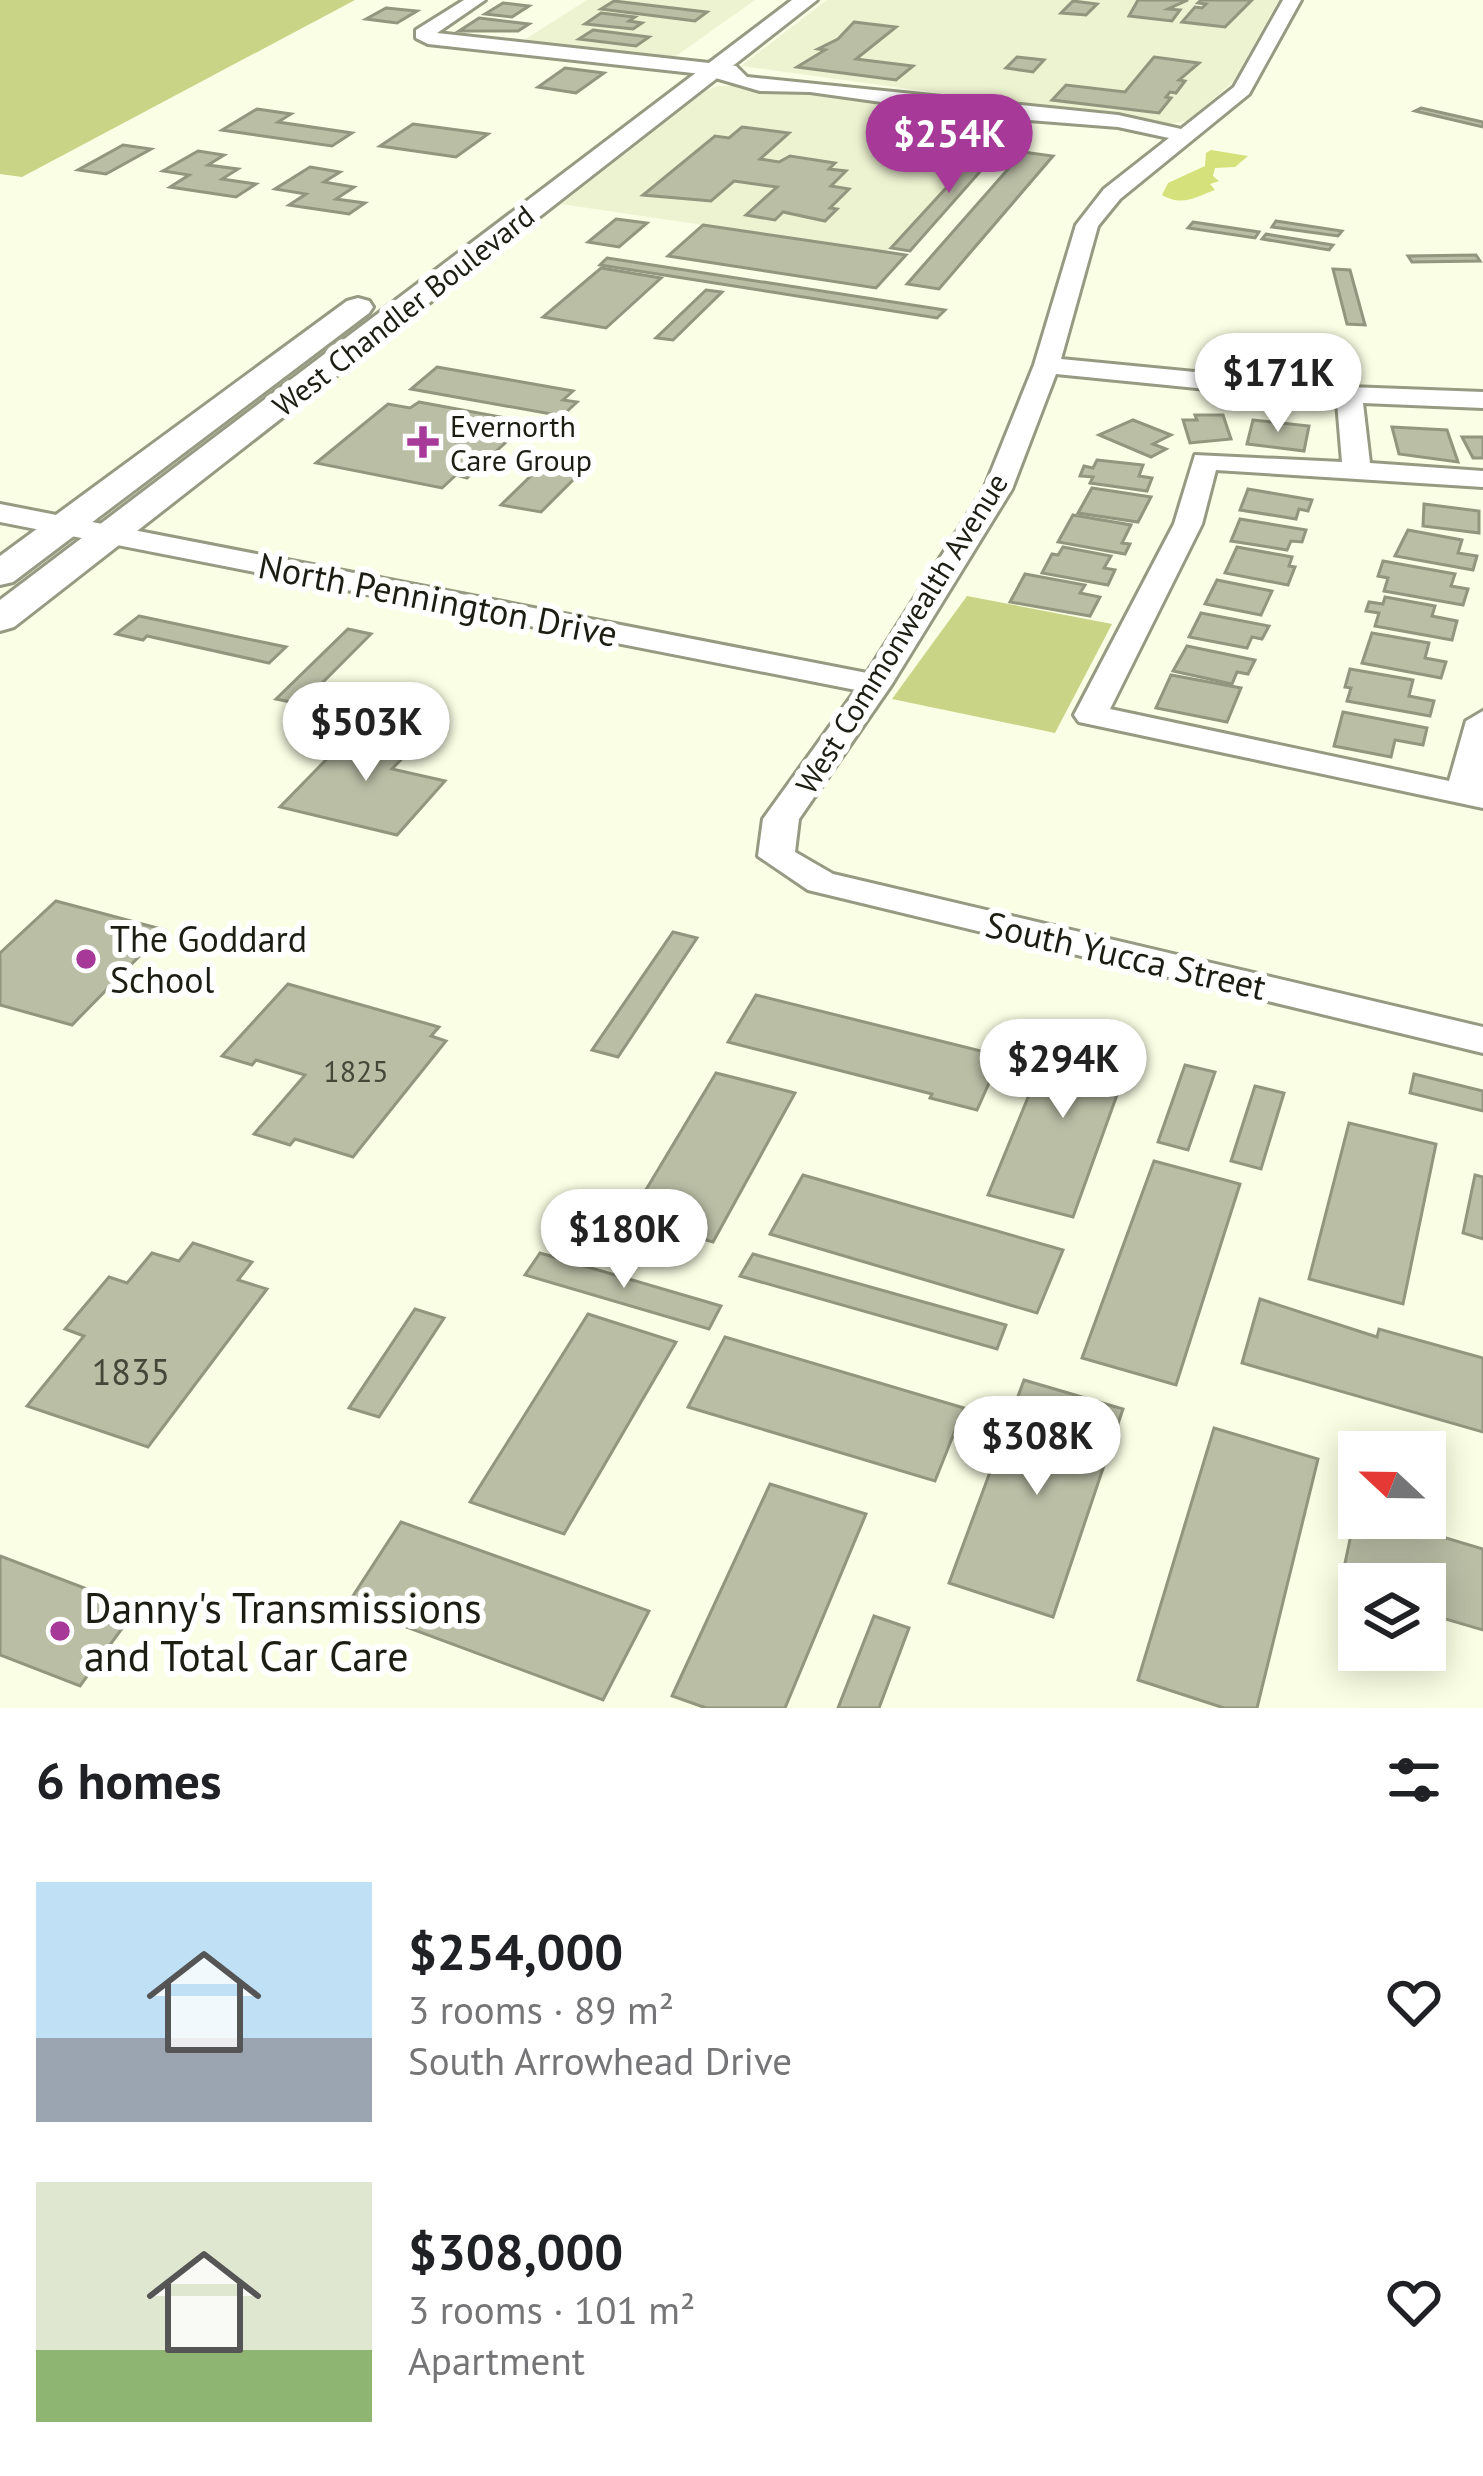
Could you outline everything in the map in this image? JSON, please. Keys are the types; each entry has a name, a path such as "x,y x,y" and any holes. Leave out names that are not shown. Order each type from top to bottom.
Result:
{"main road":[{"name":"West Chandler Boulevard","path":"0,619 695,71 770,0"},
{"name":"West Chandler Boulevard","path":"0,574 695,71 806,0"}],"street":[{"path":"476,0 423,34 695,71 730,80 1050,117 1143,136 1185,137"},
{"name":"West Commonwealth Avenue","path":"776,856 782,819 876,684 998,489 1047,365 1087,225 1102,203 1247,84 1292,0"},
{"path":"1047,365 1349,395 1483,400"},
{"path":"1349,395 1357,473"},
{"path":"1483,479 1205,460 1188,524 1091,715 1473,796 1483,721"},
{"name":"North Pennington Drive","path":"0,513 876,684"},
{"name":"South Yucca Street","path":"776,856 821,882 1483,1040"}],"shaded area":[{"path":"0,0 355,0 22,177 0,174"},
{"path":"587,0 755,0 673,58 518,44"},
{"path":"827,0 1279,0 1233,82 1187,121 1167,124 741,66"},
{"path":"718,86 1012,117 886,252 561,204"},
{"path":"1206,153 1248,156 1235,167 1215,168 1213,176 1219,181 1210,184 1215,190 1183,201 1162,195 1168,183 1205,166"},
{"path":"967,596 1112,624 1055,733 892,699"}],"building":[{"path":"1138,0 1188,0 1168,9 1180,10 1172,21 1129,16"},
{"path":"1252,0 1225,27 1182,22 1195,7 1206,4 1198,3"},
{"path":"614,1 707,12 695,21 601,9"},
{"path":"1073,1 1097,4 1086,15 1061,13"},
{"path":"503,3 529,6 512,17 485,14"},
{"path":"386,8 417,11 397,23 366,19"},
{"path":"601,13 635,17 629,21 642,23 633,29 585,24"},
{"path":"479,18 529,24 518,31 459,31"},
{"path":"854,22 896,27 856,59 913,66 896,80 797,67 825,50 818,49 838,39"},
{"path":"593,30 649,37 636,46 579,39"},
{"path":"1017,57 1044,60 1033,72 1006,68"},
{"path":"1154,57 1199,63 1179,80 1185,81 1176,93 1170,92 1166,97 1171,98 1159,113 1052,100 1066,85 1125,92"},
{"path":"565,68 604,73 576,93 538,87"},
{"path":"1421,108 1483,122 1483,127 1415,111"},
{"path":"257,109 291,114 278,122 352,133 332,146 222,130"},
{"path":"413,124 488,134 456,157 380,146"},
{"path":"742,127 789,133 760,159 779,162 790,156 835,163 829,169 846,171 831,186 849,189 830,208 837,209 825,221 783,212 775,220 746,215 777,187 734,181 711,201 643,195 715,136 729,138"},
{"path":"992,138 1008,140 910,251 891,248"},
{"path":"123,145 151,149 106,174 78,170"},
{"path":"198,151 224,155 208,165 238,169 222,179 256,184 236,197 170,187 189,175 163,171"},
{"path":"1023,152 1053,156 939,289 907,284"},
{"path":"310,167 340,172 324,182 354,187 336,199 365,203 349,214 289,205 306,194 275,189"},
{"path":"616,219 647,223 619,247 588,242"},
{"path":"1276,221 1342,231 1338,236 1272,227"},
{"path":"1193,222 1259,232 1255,238 1188,228"},
{"path":"703,225 906,255 876,288 668,256"},
{"path":"1266,234 1333,245 1329,250 1262,239"},
{"path":"1476,255 1480,261 1412,262 1408,256"},
{"path":"607,258 945,310 937,318 600,265"},
{"path":"601,268 661,278 606,328 543,317"},
{"path":"1333,269 1350,270 1365,325 1347,324"},
{"path":"706,290 722,292 673,340 656,338"},
{"path":"437,367 573,391 563,400 577,402 562,416 411,389"},
{"name":"Evernorth Care Group","path":"419,402 528,422 467,478 456,475 442,488 316,463 388,404 410,408"},
{"path":"1195,415 1223,415 1231,439 1190,443 1183,420 1197,420"},
{"path":"1133,420 1171,435 1153,444 1166,449 1151,457 1099,435"},
{"path":"1253,420 1309,426 1304,451 1247,444"},
{"path":"1392,427 1447,430 1458,462 1399,454"},
{"path":"1462,437 1483,437 1483,458 1473,458"},
{"path":"547,460 586,467 541,512 501,505"},
{"path":"1097,460 1143,465 1139,476 1152,478 1147,491 1090,483 1093,477 1080,476 1084,466 1093,468"},
{"path":"1092,488 1151,497 1138,522 1078,513"},
{"path":"1248,489 1312,500 1308,511 1299,509 1296,519 1240,510"},
{"path":"1424,504 1479,511 1479,533 1423,526"},
{"path":"1073,515 1131,525 1122,543 1130,544 1125,554 1058,542"},
{"path":"1240,519 1306,530 1302,542 1291,541 1287,550 1231,541"},
{"path":"1408,530 1462,540 1458,553 1477,556 1473,570 1395,556"},
{"path":"1063,547 1111,556 1104,568 1115,570 1108,585 1042,573 1052,554 1058,555"},
{"path":"1237,547 1292,557 1289,566 1295,567 1288,585 1225,573"},
{"path":"1383,561 1455,574 1451,586 1468,589 1463,605 1384,591 1388,578 1378,576"},
{"path":"1025,574 1085,585 1080,593 1100,597 1090,616 1010,602"},
{"path":"1217,580 1272,591 1261,615 1205,604"},
{"path":"1385,597 1435,606 1432,616 1457,621 1452,640 1375,626 1379,613 1366,611 1369,602 1383,604"},
{"path":"1201,613 1269,626 1262,639 1252,637 1247,648 1189,637"},
{"path":"139,616 286,647 269,663 147,636 143,640 116,634"},
{"path":"348,629 371,634 301,704 276,699"},
{"path":"1372,633 1429,643 1425,658 1446,662 1441,678 1362,663"},
{"path":"1187,646 1255,660 1248,674 1237,672 1232,684 1173,671"},
{"path":"1350,669 1413,680 1409,696 1434,701 1430,716 1347,701"},
{"path":"1171,675 1241,688 1227,722 1156,708"},
{"path":"1343,712 1427,728 1423,745 1395,740 1391,757 1334,746"},
{"path":"359,726 420,740 392,769 445,781 397,835 280,807"},
{"path":"56,901 165,930 72,1025 0,1005 0,953"},
{"path":"673,932 697,938 618,1057 592,1050"},
{"path":"288,984 439,1027 431,1036 446,1041 353,1157 295,1139 290,1145 254,1134 305,1075 256,1060 252,1065 222,1056"},
{"path":"756,995 1001,1056 977,1110 728,1042"},
{"path":"1058,1024 1136,1042 1073,1217 988,1195"},
{"path":"1185,1065 1215,1072 1188,1150 1158,1142"},
{"path":"716,1073 795,1093 713,1242 629,1218"},
{"path":"1414,1074 1483,1091 1483,1111 1410,1093"},
{"path":"1255,1086 1284,1093 1261,1169 1231,1161"},
{"path":"1349,1123 1436,1144 1403,1304 1309,1279"},
{"path":"1154,1161 1240,1184 1176,1385 1082,1358"},
{"path":"803,1175 1063,1250 1037,1313 770,1234"},
{"path":"1475,1175 1483,1177 1483,1239 1463,1233"},
{"path":"193,1243 252,1262 238,1280 267,1289 148,1447 27,1406 84,1336 65,1329 109,1277 127,1283 152,1253 179,1261"},
{"path":"540,1253 721,1306 709,1329 525,1275"},
{"path":"753,1254 1006,1325 997,1349 740,1276"},
{"path":"1260,1299 1377,1337 1379,1329 1483,1358 1483,1432 1242,1363"},
{"path":"415,1309 444,1318 379,1417 349,1408"},
{"path":"588,1314 676,1342 564,1534 470,1502"},
{"path":"725,1337 964,1408 935,1481 688,1407"},
{"path":"1024,1380 1123,1409 1053,1617 949,1583"},
{"path":"1214,1428 1318,1459 1257,1708 1224,1708 1138,1680"},
{"path":"770,1484 866,1514 785,1708 706,1708 672,1696"},
{"path":"401,1522 649,1611 603,1700 347,1605"},
{"path":"1446,1538 1483,1549 1483,1630 1446,1619 1446,1563 1345,1563 1350,1539"},
{"name":"Danny's Transmissions and Total Car Care","path":"0,1556 137,1608 80,1686 0,1655"},
{"path":"874,1616 909,1628 879,1708 838,1708"}],"place":[{"name":"Evernorth Care Group","path":"423,442"},
{"name":"The Goddard School","path":"86,959"},
{"name":"Danny's Transmissions and Total Car Care","path":"60,1631"}]}
